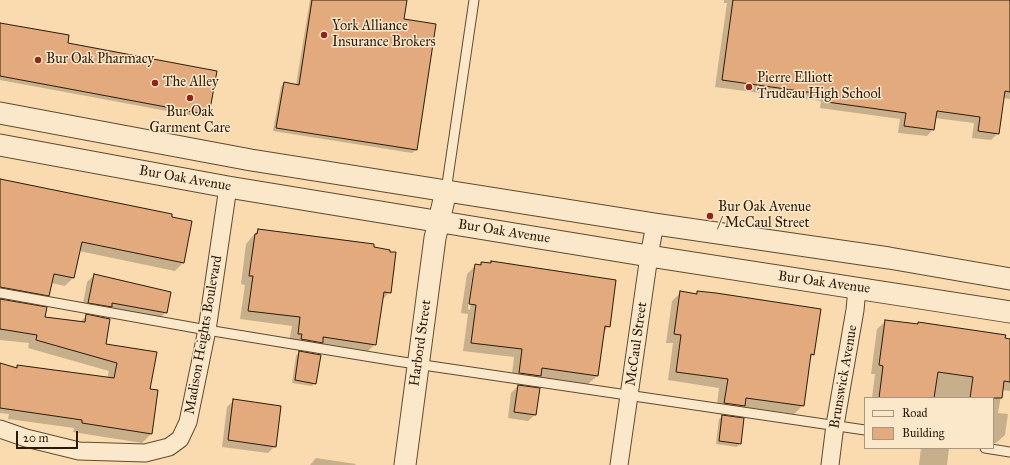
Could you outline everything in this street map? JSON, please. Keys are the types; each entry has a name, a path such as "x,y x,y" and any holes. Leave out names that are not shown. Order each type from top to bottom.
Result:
{"street":[{"path":"0,113 250,160 655,224 889,258 1010,279"},
{"name":"Bur Oak Avenue","path":"0,145 228,187 649,256 857,289 884,291 1010,312"},
{"name":"Madison Heights Boulevard","path":"0,429 26,438 79,451 145,453 169,447 180,439 188,422 207,330 228,187"},
{"name":"Harbord Street","path":"405,465 435,238 446,191"},
{"name":"McCaul Street","path":"619,465 649,256 655,224"},
{"name":"Brunswick Avenue","path":"830,465 856,310 857,289"}],"lane":[{"path":"446,191 474,0"},
{"path":"0,293 207,330 418,365 864,430"},
{"path":"991,449 1010,452"}],"building":[{"path":"312,0 407,0 404,19 436,24 417,150 276,128 284,82 299,85"},
{"name":"Pierre Elliott Trudeau High School","path":"733,0 1010,0 1010,92 1005,91 999,134 978,131 980,117 937,111 934,130 904,126 906,113 827,102 828,95 722,80"},
{"path":"0,23 69,35 68,43 217,71 209,115 0,76"},
{"path":"0,179 172,214 172,217 192,221 184,263 82,242 74,278 54,274 49,296 0,287"},
{"path":"258,229 374,244 374,247 390,250 390,252 396,252 391,293 384,292 376,345 323,337 323,343 301,339 302,334 298,334 300,317 248,311 253,276 249,276 255,234 257,234"},
{"path":"491,261 616,280 610,327 605,326 598,376 542,368 541,376 519,373 522,349 471,343 476,305 469,304 475,264 481,265 481,262 491,263"},
{"path":"94,274 171,292 167,313 112,303 112,307 88,303"},
{"path":"680,291 697,294 697,291 716,293 821,309 814,355 811,354 804,406 746,398 745,406 724,403 728,379 676,372 681,335 674,334"},
{"path":"0,299 47,307 45,317 85,322 86,314 110,319 106,344 157,352 150,389 158,390 152,434 82,423 82,420 0,408 0,363 17,368 17,365 114,378 117,363 36,340 37,335 0,329"},
{"path":"885,320 918,324 918,322 1006,335 1005,338 1010,339 1010,382 1004,381 1002,398 970,397 973,377 938,372 934,397 879,397 883,366 879,365"},
{"path":"299,351 321,355 316,384 295,380"},
{"path":"518,385 540,388 536,415 514,412"},
{"path":"233,399 281,406 276,447 228,440"},
{"path":"722,415 744,418 741,444 719,441"}],"place":[{"name":"York Alliance Insurance Brokers","path":"324,35"},
{"name":"Bur Oak Pharmacy","path":"38,60"},
{"name":"The Alley","path":"155,83"},
{"name":"Pierre Elliott Trudeau High School","path":"749,87"},
{"name":"Bur Oak Garment Care","path":"190,98"},
{"name":"Bur Oak Avenue / McCaul Street","path":"710,216"}]}
